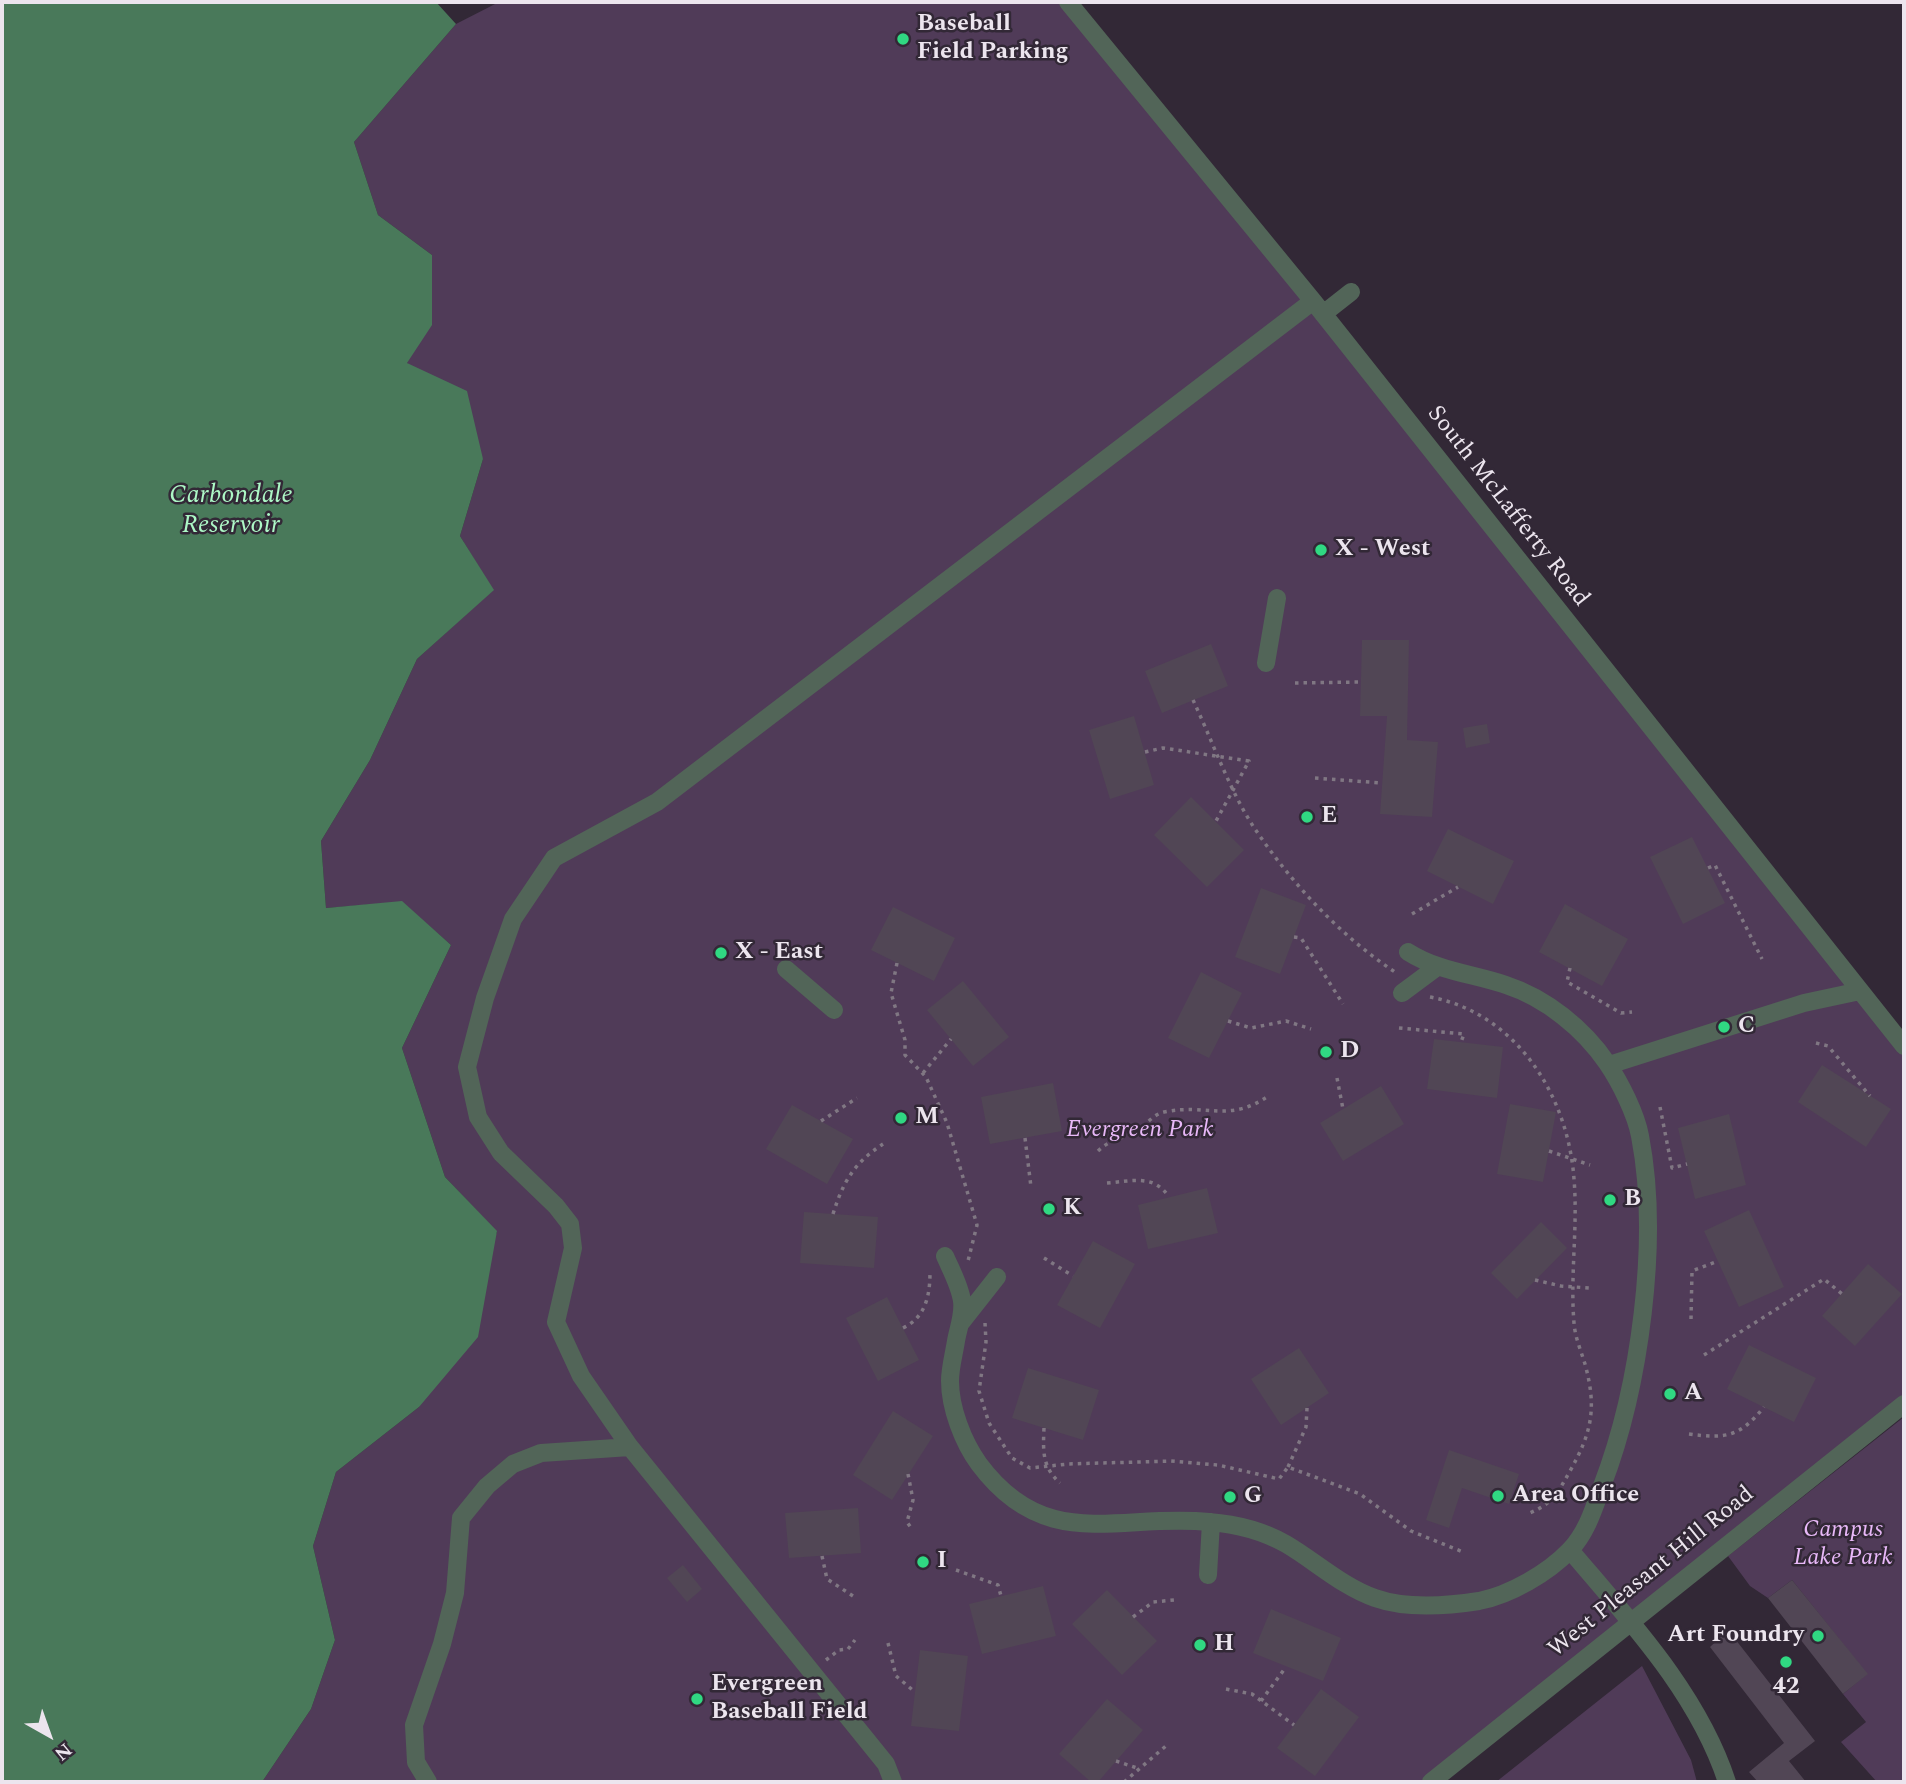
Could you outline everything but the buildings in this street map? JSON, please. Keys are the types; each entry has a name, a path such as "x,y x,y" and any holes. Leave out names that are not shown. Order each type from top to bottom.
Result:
{"street":[{"name":"South McLafferty Road","path":"1068,2 1318,308 1904,1046"},
{"path":"893,1782 886,1764 630,1447 581,1376 556,1322 573,1248 570,1224 556,1206 501,1153 478,1117 467,1067 485,998 513,919 554,858 657,802 1318,308 1351,292"},
{"path":"1266,663 1277,598"},
{"path":"938,1259 962,1300 950,1381 957,1415 977,1461 995,1483 1048,1518 1069,1523 1211,1522 1251,1529 1283,1542 1365,1594 1404,1605 1453,1604 1491,1598 1533,1577 1570,1550 1587,1525 1612,1461 1625,1413 1642,1313 1649,1226 1639,1131 1609,1065 1578,1030 1538,1000 1510,986 1437,967 1408,951"},
{"path":"1408,989 1437,967"},
{"path":"786,969 834,1010"},
{"path":"1609,1065 1804,1003 1860,991"},
{"path":"958,1326 997,1277"},
{"name":"West Pleasant Hill Road","path":"1431,1782 1904,1404"},
{"path":"428,1782 416,1762 414,1725 442,1644 454,1593 461,1518 487,1486 513,1464 541,1452 630,1447"},
{"path":"1208,1575 1211,1522"},
{"path":"1570,1550 1630,1621 1707,1732 1727,1782"}],"path":[{"path":"1295,684 1361,682"},
{"path":"1193,700 1252,824 1292,879 1335,924 1408,989 1464,1006 1514,1040 1546,1081 1559,1114 1574,1177 1574,1325 1592,1404 1588,1440 1549,1505 1527,1514"},
{"path":"1144,752 1163,748 1249,761 1216,821"},
{"path":"1315,778 1382,783"},
{"path":"1708,868 1715,865 1762,959"},
{"path":"1412,914 1458,887"},
{"path":"1293,937 1301,938 1311,950 1343,1004"},
{"path":"897,963 891,993 905,1040 905,1055 922,1074 947,1123 977,1225 967,1264"},
{"path":"1570,968 1567,982 1621,1013 1632,1012"},
{"path":"1228,1021 1251,1028 1286,1021 1311,1029"},
{"path":"1399,1028 1464,1034 1461,1042"},
{"path":"922,1074 951,1040"},
{"path":"1816,1043 1828,1046 1870,1096"},
{"path":"1337,1078 1343,1109"},
{"path":"1098,1151 1108,1142 1139,1130 1161,1112 1250,1109 1270,1095"},
{"path":"821,1121 857,1098"},
{"path":"1660,1107 1672,1168 1687,1164"},
{"path":"1025,1138 1031,1188"},
{"path":"833,1214 844,1182 862,1158 883,1144"},
{"path":"1549,1151 1590,1165"},
{"path":"1107,1183 1151,1180 1162,1187 1169,1197"},
{"path":"1044,1258 1073,1276"},
{"path":"903,1328 915,1322 925,1307 938,1259"},
{"path":"1691,1320 1692,1271 1718,1261"},
{"path":"1704,1355 1824,1279 1842,1294"},
{"path":"1535,1280 1590,1288"},
{"path":"976,1301 984,1318 986,1342 979,1391 989,1423 1012,1458 1030,1468 1068,1464 1171,1461 1219,1465 1279,1479 1288,1467 1306,1427 1307,1408"},
{"path":"1689,1434 1716,1438 1733,1434 1751,1423 1764,1407"},
{"path":"1044,1428 1043,1452 1046,1468 1060,1483"},
{"path":"1288,1467 1360,1494 1410,1531 1463,1552"},
{"path":"908,1475 913,1500 907,1522 912,1529"},
{"path":"822,1556 827,1579 853,1596"},
{"path":"956,1570 998,1585 1001,1596"},
{"path":"1133,1617 1153,1602 1174,1600"},
{"path":"813,1672 855,1640"},
{"path":"888,1643 895,1676 915,1692"},
{"path":"1262,1701 1286,1667"},
{"path":"1226,1689 1252,1694 1294,1725"},
{"path":"1124,1782 1167,1745"},
{"path":"1116,1761 1138,1769"}],"green space":[{"name":"Evergreen Park","path":"499,2 1068,2 1904,1046 1904,1404 1431,1782 262,1782 311,1709 335,1640 313,1546 336,1472 419,1407 497,1232 445,1177 402,1048 451,945 402,902 326,908 321,841 370,760 417,659 493,590 460,536 483,459 407,363 432,255 378,215 354,142 456,24"},
{"name":"Campus Lake Park","path":"1904,1417 1904,1782 1877,1782 1841,1742 1866,1722 1843,1694 1867,1674 1792,1580 1768,1598 1750,1586 1728,1556"},
{"path":"1642,1666 1691,1760 1697,1782 1496,1782"}],"water":[{"name":"Carbondale Reservoir","path":"2,2 436,2 456,24 354,142 378,215 432,255 432,325 407,363 467,391 483,459 460,536 494,590 417,659 370,760 321,841 326,908 402,901 451,945 402,1048 445,1177 497,1231 478,1337 419,1407 336,1472 313,1546 335,1640 311,1709 262,1782 2,1782"}],"place":[{"name":"Baseball Field Parking","path":"903,39"},
{"name":"X - West","path":"1321,550"},
{"name":"E","path":"1307,817"},
{"name":"X - East","path":"721,953"},
{"name":"C","path":"1724,1027"},
{"name":"D","path":"1326,1052"},
{"name":"M","path":"901,1118"},
{"name":"B","path":"1610,1200"},
{"name":"K","path":"1049,1209"},
{"name":"A","path":"1670,1394"},
{"name":"Area Office","path":"1498,1496"},
{"name":"G","path":"1230,1497"},
{"name":"I","path":"923,1562"},
{"name":"Art Foundry","path":"1818,1636"},
{"name":"H","path":"1200,1645"},
{"name":"42","path":"1786,1662"},
{"name":"Evergreen Baseball Field","path":"697,1699"}]}
